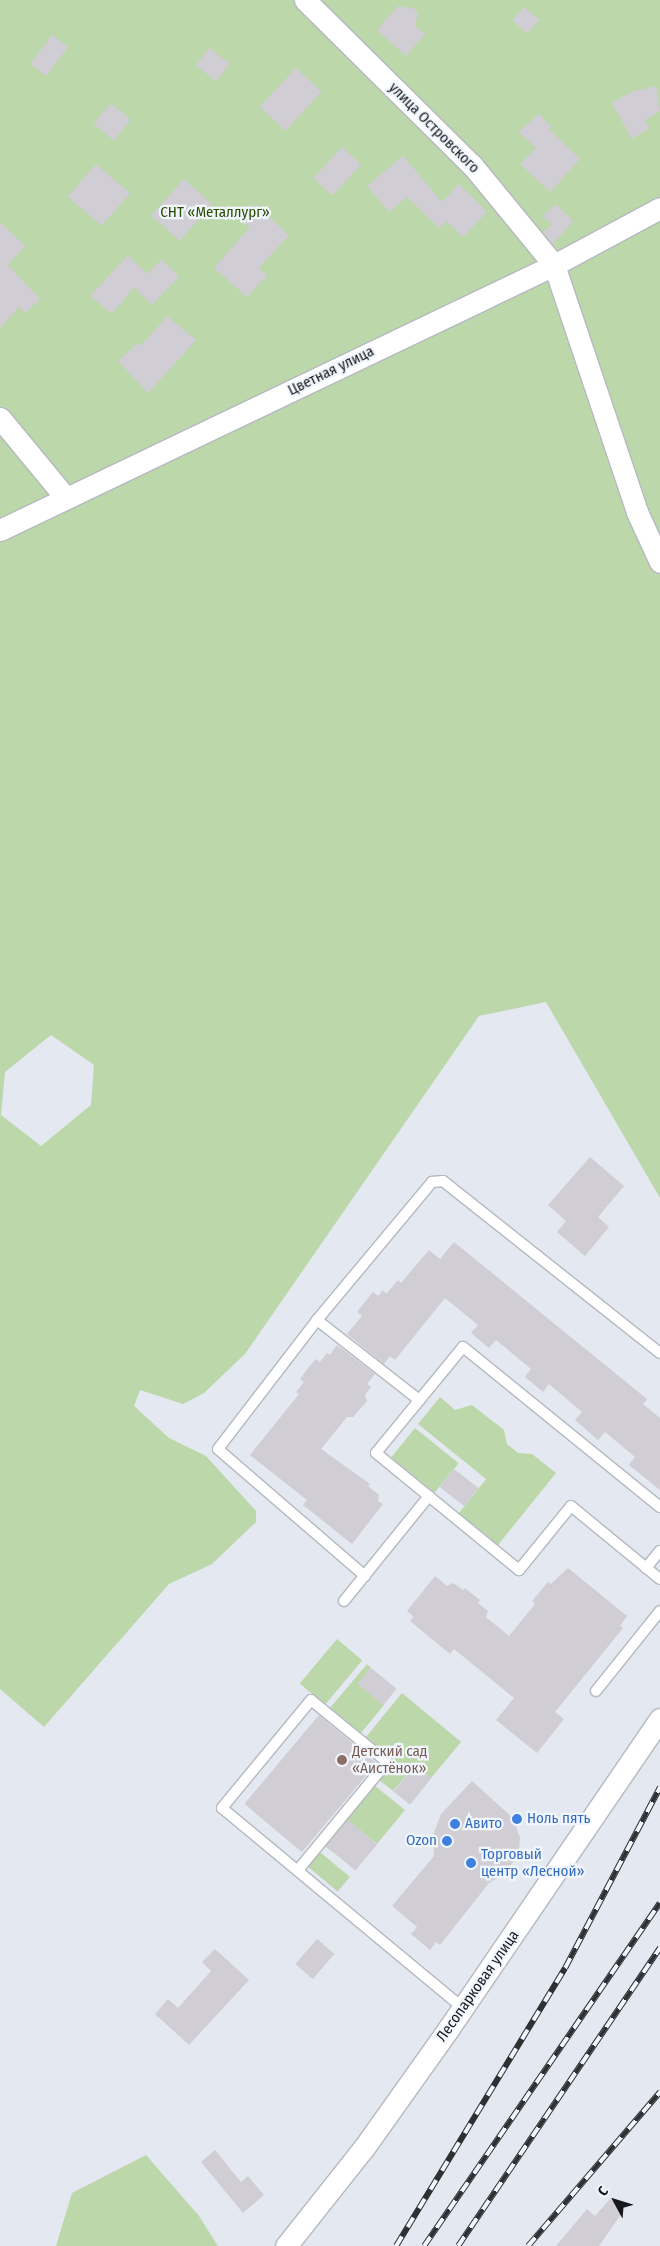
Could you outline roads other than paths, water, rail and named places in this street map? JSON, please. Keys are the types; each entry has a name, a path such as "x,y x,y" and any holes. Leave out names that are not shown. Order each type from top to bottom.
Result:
{"street":[{"name":"улица Островского","path":"305,0 472,165 554,265"},
{"name":"Цветная улица","path":"0,530 554,265 660,208"},
{"path":"554,265 637,512 660,562"},
{"path":"0,418 66,498"},
{"name":"Лесопарковая улица","path":"286,2246 363,2149 463,2008 660,1719"}],"lane":[{"path":"365,1576 218,1449 318,1320 432,1182 443,1181 660,1353"},
{"path":"318,1320 419,1400"},
{"path":"660,1507 463,1347 376,1452 519,1570 571,1506 660,1579"},
{"path":"344,1601 429,1496"},
{"path":"646,1568 660,1551"},
{"path":"596,1691 660,1611"},
{"path":"298,1870 386,1762 311,1700 222,1808 463,2008"}],"railway":[{"path":"396,2246 565,1968 660,1787"},
{"path":"424,2246 660,1903"},
{"path":"458,2246 660,1948"},
{"path":"528,2246 660,2092"}],"place":[{"name":"Детский сад «Аистёнок»","path":"342,1760"},
{"name":"Ноль пять","path":"517,1819"},
{"name":"Авито","path":"455,1824"},
{"name":"Ozon","path":"447,1841"},
{"name":"Торговый центр «Лесной»","path":"471,1863"}],"park label":[{"name":"СНТ «Металлург»","path":"215,213"}]}
